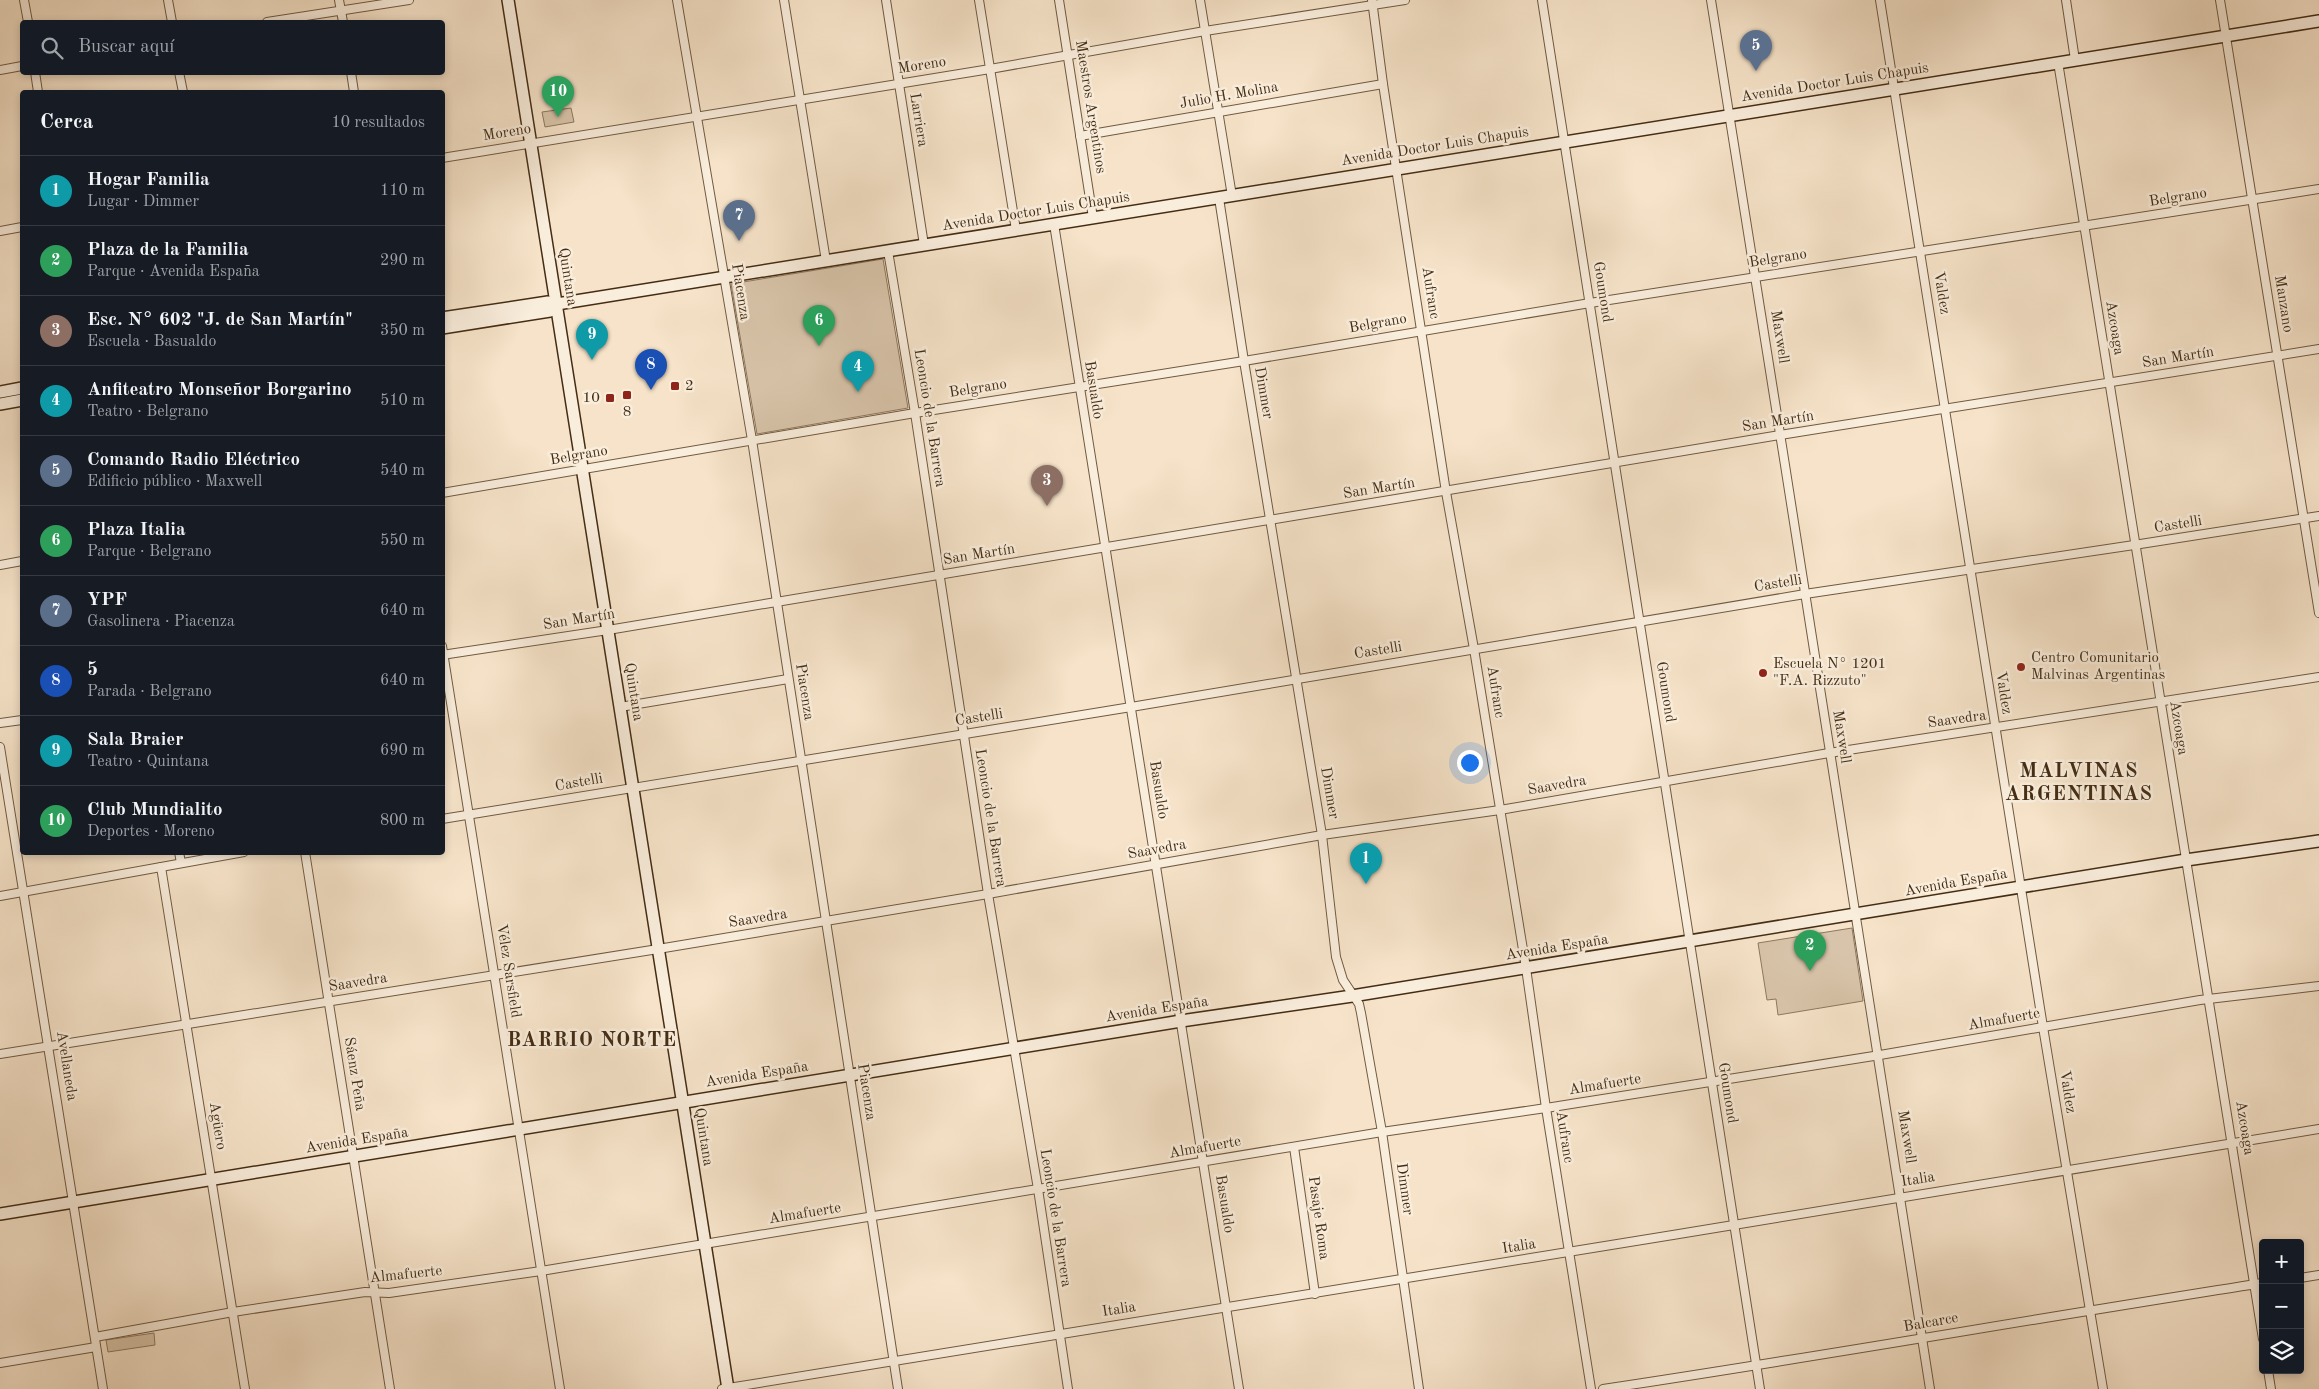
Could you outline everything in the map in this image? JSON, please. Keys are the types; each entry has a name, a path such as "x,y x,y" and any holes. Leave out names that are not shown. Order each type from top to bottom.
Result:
{"main road":[{"name":"Quintana","path":"508,0 726,1389"},
{"name":"Avenida Doctor Luis Chapuis","path":"557,304 2319,21"},
{"path":"445,318 548,302 557,304"},
{"path":"445,328 550,311 557,304"},
{"path":"0,392 20,388"},
{"path":"0,404 20,400"},
{"name":"Avenida España","path":"0,1214 1181,1021 1352,996 2319,840"}],"street":[{"path":"24,0 28,20"},
{"path":"168,0 172,20"},
{"path":"339,0 343,20"},
{"path":"279,20 409,0"},
{"name":"Piacenza","path":"677,0 752,440 898,1389"},
{"path":"784,0 826,261"},
{"name":"Larriera","path":"886,0 924,245"},
{"path":"979,0 1016,230"},
{"name":"Maestros Argentinos","path":"1059,0 1093,218"},
{"path":"1200,0 1232,196"},
{"name":"Moreno","path":"445,157 990,69 1068,54 1373,3 1406,0"},
{"name":"Goumond","path":"1542,0 1665,781 1688,941 1760,1389"},
{"name":"Maxwell","path":"1711,0 1829,753 1880,1055 1930,1389"},
{"name":"Valdez","path":"1880,0 1921,250 1995,729 2103,1389"},
{"path":"2066,0 2075,60"},
{"name":"Manzano","path":"2220,0 2319,613"},
{"name":"Aufranc","path":"1373,3 1383,84 1446,492 1474,649 1526,968 1546,1108 1592,1389"},
{"name":"Azcoaga","path":"2058,62 2134,546 2233,1143 2261,1329"},
{"path":"0,70 20,66"},
{"path":"35,75 38,90"},
{"path":"179,75 182,90"},
{"path":"351,75 354,90"},
{"name":"Julio H. Molina","path":"1080,136 1383,84"},
{"name":"Belgrano","path":"445,493 915,413 1244,361 1590,303 2319,189"},
{"name":"Dimmer","path":"1219,198 1322,835 1336,957 1343,980 1358,1004 1361,1013 1382,1132 1419,1389"},
{"name":"Basualdo","path":"1054,224 1078,387 1131,707 1239,1389"},
{"path":"0,231 20,228"},
{"name":"Leoncio de la Barrera","path":"888,251 915,413 938,576 988,894 1038,1189 1058,1333 1068,1389"},
{"name":"San Martín","path":"445,655 938,576 1780,435 2319,349"},
{"name":"Castelli","path":"445,819 1131,707 1805,594 2134,546 2319,516"},
{"path":"0,565 20,561"},
{"name":"Vélez Sarsfield","path":"445,667 560,1389"},
{"name":"Saavedra","path":"0,1054 658,949 988,894 1322,835 1500,810 1829,753 1995,729 2319,677"},
{"path":"620,706 788,680"},
{"path":"0,723 20,720"},
{"name":"Avellaneda","path":"0,747 104,1389"},
{"path":"180,855 181,864"},
{"path":"0,896 228,855"},
{"name":"Sáenz Peña","path":"305,855 390,1389"},
{"name":"Agüero","path":"161,868 245,1389"},
{"name":"Almafuerte","path":"95,1337 232,1312 374,1292 389,1293 541,1271 1382,1132 1711,1082 2209,1000 2319,986"},
{"name":"Italia","path":"726,1389 1058,1333 1569,1253 2319,1129"},
{"name":"Pasaje Roma","path":"1294,1147 1315,1294"},
{"path":"2304,1277 2319,1275"},
{"name":"Balcarce","path":"1604,1389 2259,1284"},
{"path":"0,1362 96,1347"},
{"path":"2269,1374 2271,1389"}],"shaded area":[{"path":"571,108 574,122 545,127 542,112"},
{"path":"883,259 908,408 757,434 731,284"},
{"path":"1852,928 1863,1001 1778,1015 1776,999 1767,1000 1758,943"},
{"path":"154,1333 155,1345 108,1352 106,1340"}],"place":[{"name":"Comando Radio Eléctrico","path":"1756,71"},
{"name":"Club Mundialito","path":"558,117"},
{"name":"YPF","path":"739,241"},
{"name":"Plaza Italia","path":"819,346"},
{"name":"Sala Braier","path":"592,360"},
{"name":"2","path":"675,386"},
{"name":"5","path":"651,390"},
{"name":"Anfiteatro Monseñor Borgarino","path":"858,392"},
{"name":"8","path":"627,395"},
{"name":"10","path":"610,398"},
{"name":"Esc. N° 602 \"J. de San Martín\"","path":"1047,506"},
{"name":"Centro Comunitario Malvinas Argentinas","path":"2021,667"},
{"name":"Escuela N° 1201 \"F.A. Rizzuto\"","path":"1763,673"},
{"name":"Hogar Familia","path":"1366,884"},
{"name":"Plaza de la Familia","path":"1810,971"}],"district":[{"name":"MALVINAS ARGENTINAS","path":"2079,784"},
{"name":"BARRIO NORTE","path":"592,1041"}]}
